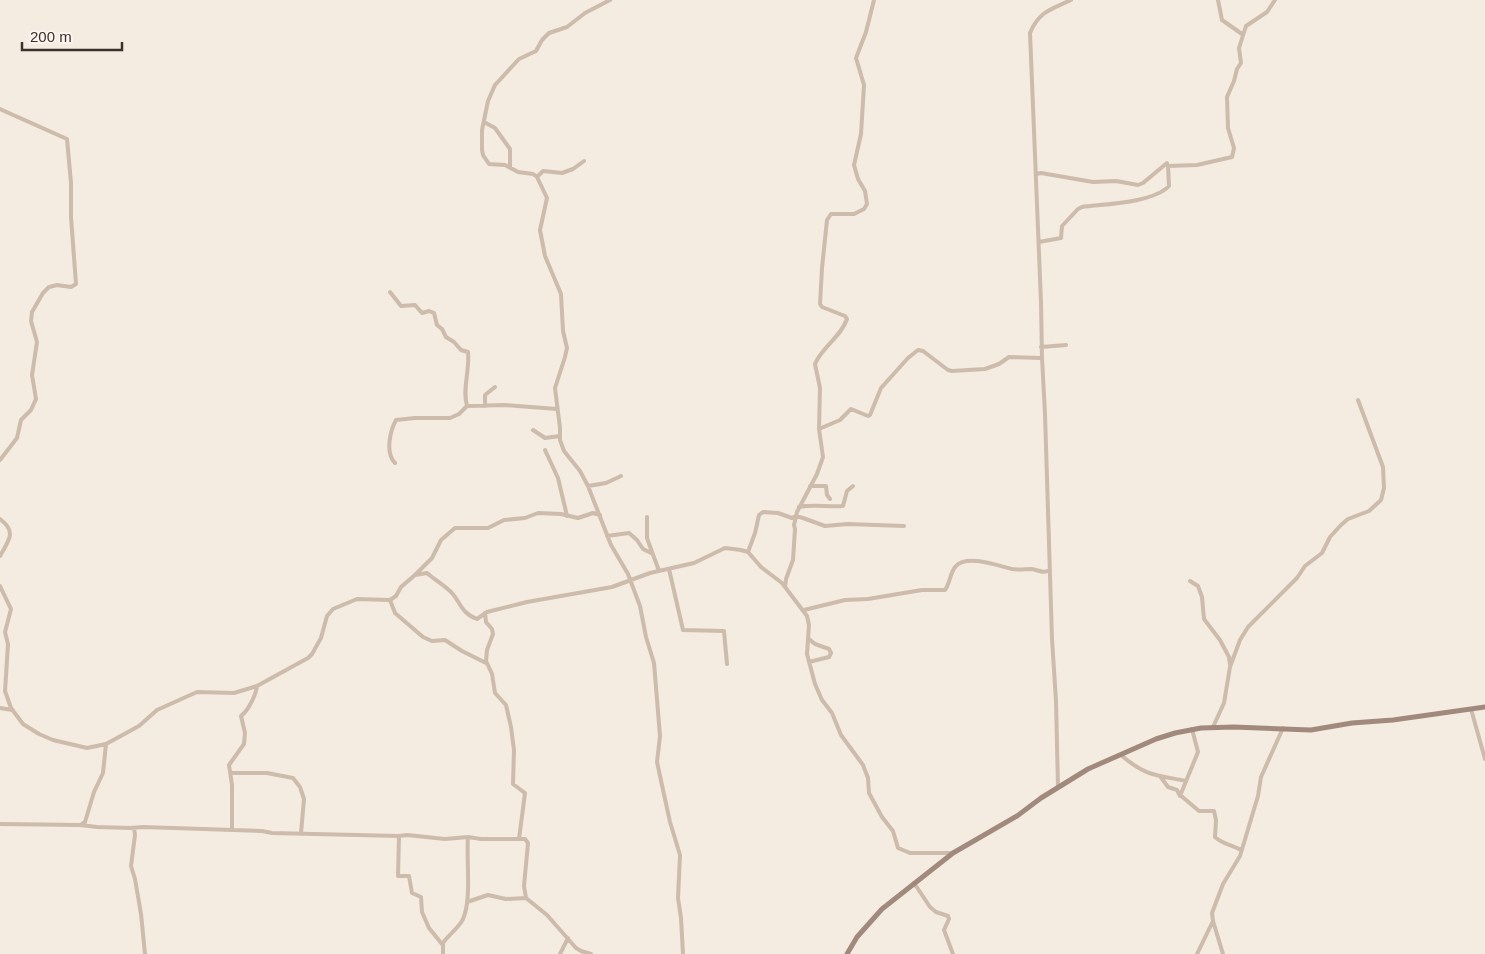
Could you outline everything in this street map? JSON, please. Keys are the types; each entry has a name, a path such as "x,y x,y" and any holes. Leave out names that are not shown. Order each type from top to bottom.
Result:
{"street":[{"path":"610,0 584,13 567,27 549,33 534,52 524,56 514,64 495,85 488,101 482,130 482,150 489,164 505,165 537,177 547,198 541,226 544,251 561,294 563,331 567,348 566,358 555,388 561,446 580,471 588,486 614,552 631,581 640,606 646,637 656,670 660,736 657,762 670,822 680,855 678,898 684,954"},
{"path":"785,588 786,579 793,560 796,516 823,458 819,429 820,388 815,364 842,331 847,319 845,316 822,308 820,304 827,220 831,214 854,214 864,209 867,204 865,191 858,179 854,165 860,134 864,85 856,58 866,32 874,0"},
{"path":"1058,787 1042,358 1042,302 1030,31 1044,12 1071,0"},
{"path":"1218,0 1222,20 1242,34"},
{"path":"1038,242 1060,239 1062,226 1082,207 1141,199 1164,190 1169,186 1168,166 1197,165 1232,157 1234,148 1228,128 1227,97 1241,63 1239,51 1242,34 1248,24 1267,12 1275,0"},
{"path":"0,109 67,138 76,284 71,287 57,285 49,287 43,293 32,312 31,321 37,342 32,375 36,399 31,410 21,420 17,438 0,460"},
{"path":"484,122 495,128 510,149 510,167"},
{"path":"537,177 543,171 558,173 570,170 584,161"},
{"path":"1036,174 1041,173 1093,182 1116,182 1138,185 1167,163"},
{"path":"390,292 400,305 414,305 422,313 429,311 434,313 437,325 442,329 446,337 461,350 468,352 465,392 467,406"},
{"path":"1042,347 1066,345"},
{"path":"819,429 840,420 851,409 868,416 870,415 881,388 908,358 918,350 923,351 942,366 952,371 985,369 999,364 1009,357 1042,358"},
{"path":"485,406 485,395 494,387"},
{"path":"1216,727 1216,719 1225,701 1230,667 1240,640 1252,624 1297,578 1305,566 1322,553 1330,537 1341,525 1348,519 1369,512 1381,500 1384,488 1382,467 1358,400"},
{"path":"394,463 390,458 389,445 396,420 450,418 459,414 467,406 504,405 557,409"},
{"path":"533,430 545,438 560,436"},
{"path":"545,450 558,478 567,516"},
{"path":"588,486 610,482 621,476"},
{"path":"810,486 826,486 827,495 830,499"},
{"path":"799,507 843,506 847,490 853,486"},
{"path":"748,552 761,512 778,513 792,518 796,516 825,526 848,524 904,526"},
{"path":"0,629 5,634 8,644 5,692 12,710 23,724 48,738 87,748 106,744 138,726 157,710 196,692 234,693 257,686 308,658 314,652 321,638 327,616 333,609 358,599 390,600 432,558 441,540 455,528 488,528 504,520 535,514 578,518 593,513 600,515"},
{"path":"646,517 647,538 659,571"},
{"path":"0,519 9,526 10,530 7,545 0,556"},
{"path":"607,536 629,533 643,549 652,553"},
{"path":"415,575 427,573 434,580 440,582 454,596 461,607 475,619 485,613 527,602 612,587 659,571 694,563 725,548 748,552 760,567 778,580 804,610 810,625 807,654 812,678 846,743 862,764 868,778 869,794 882,817 893,831 898,848 910,853 953,853"},
{"path":"804,610 845,600 868,599 922,590 944,590 956,566 968,562 981,561 1012,569 1033,569 1039,572 1050,570"},
{"path":"669,569 682,628 685,631 724,631 728,664"},
{"path":"1190,581 1198,586 1202,597 1204,619 1220,640 1228,657 1230,667"},
{"path":"0,586 11,609 5,634"},
{"path":"390,600 395,613 423,637 432,641 445,640 487,664"},
{"path":"485,613 486,623 492,629 493,634 486,650 487,664 492,674 495,693 505,703 510,720 514,750 513,784 525,793 519,839"},
{"path":"808,639 814,644 829,649 831,653 829,657 809,662"},
{"path":"232,830 231,774 228,765 244,744 245,734 241,716 254,699 257,686"},
{"path":"847,954 857,937 875,916 953,853 1017,816 1058,787 1088,769 1156,739 1175,733 1216,727 1320,729 1352,723 1393,720 1485,707"},
{"path":"0,708 12,710"},
{"path":"1471,709 1485,759"},
{"path":"1223,954 1212,921 1212,912 1222,887 1241,850 1258,796 1261,777 1283,728"},
{"path":"1180,796 1198,752 1192,730"},
{"path":"86,824 94,792 103,773 106,744"},
{"path":"1121,755 1142,771 1186,781"},
{"path":"231,774 267,773 294,778 300,787 304,799 301,833"},
{"path":"1160,776 1168,787 1177,790 1180,796 1199,811 1214,811 1216,820 1214,836 1221,843 1232,845 1241,850"},
{"path":"0,824 86,824 134,828 407,835 445,839 468,837 481,839 526,839 528,843 524,886 526,898 546,915 580,953 591,954"},
{"path":"134,828 135,836 131,866 141,914 145,954"},
{"path":"398,836 398,876 409,876 412,893 420,898 422,912 429,928 442,944 443,954"},
{"path":"442,944 462,922 467,902 468,837"},
{"path":"914,883 932,910 948,916 949,919 944,930 953,954"},
{"path":"467,902 488,895 506,899 526,898"},
{"path":"1197,954 1212,921"},
{"path":"560,954 568,938"}]}
